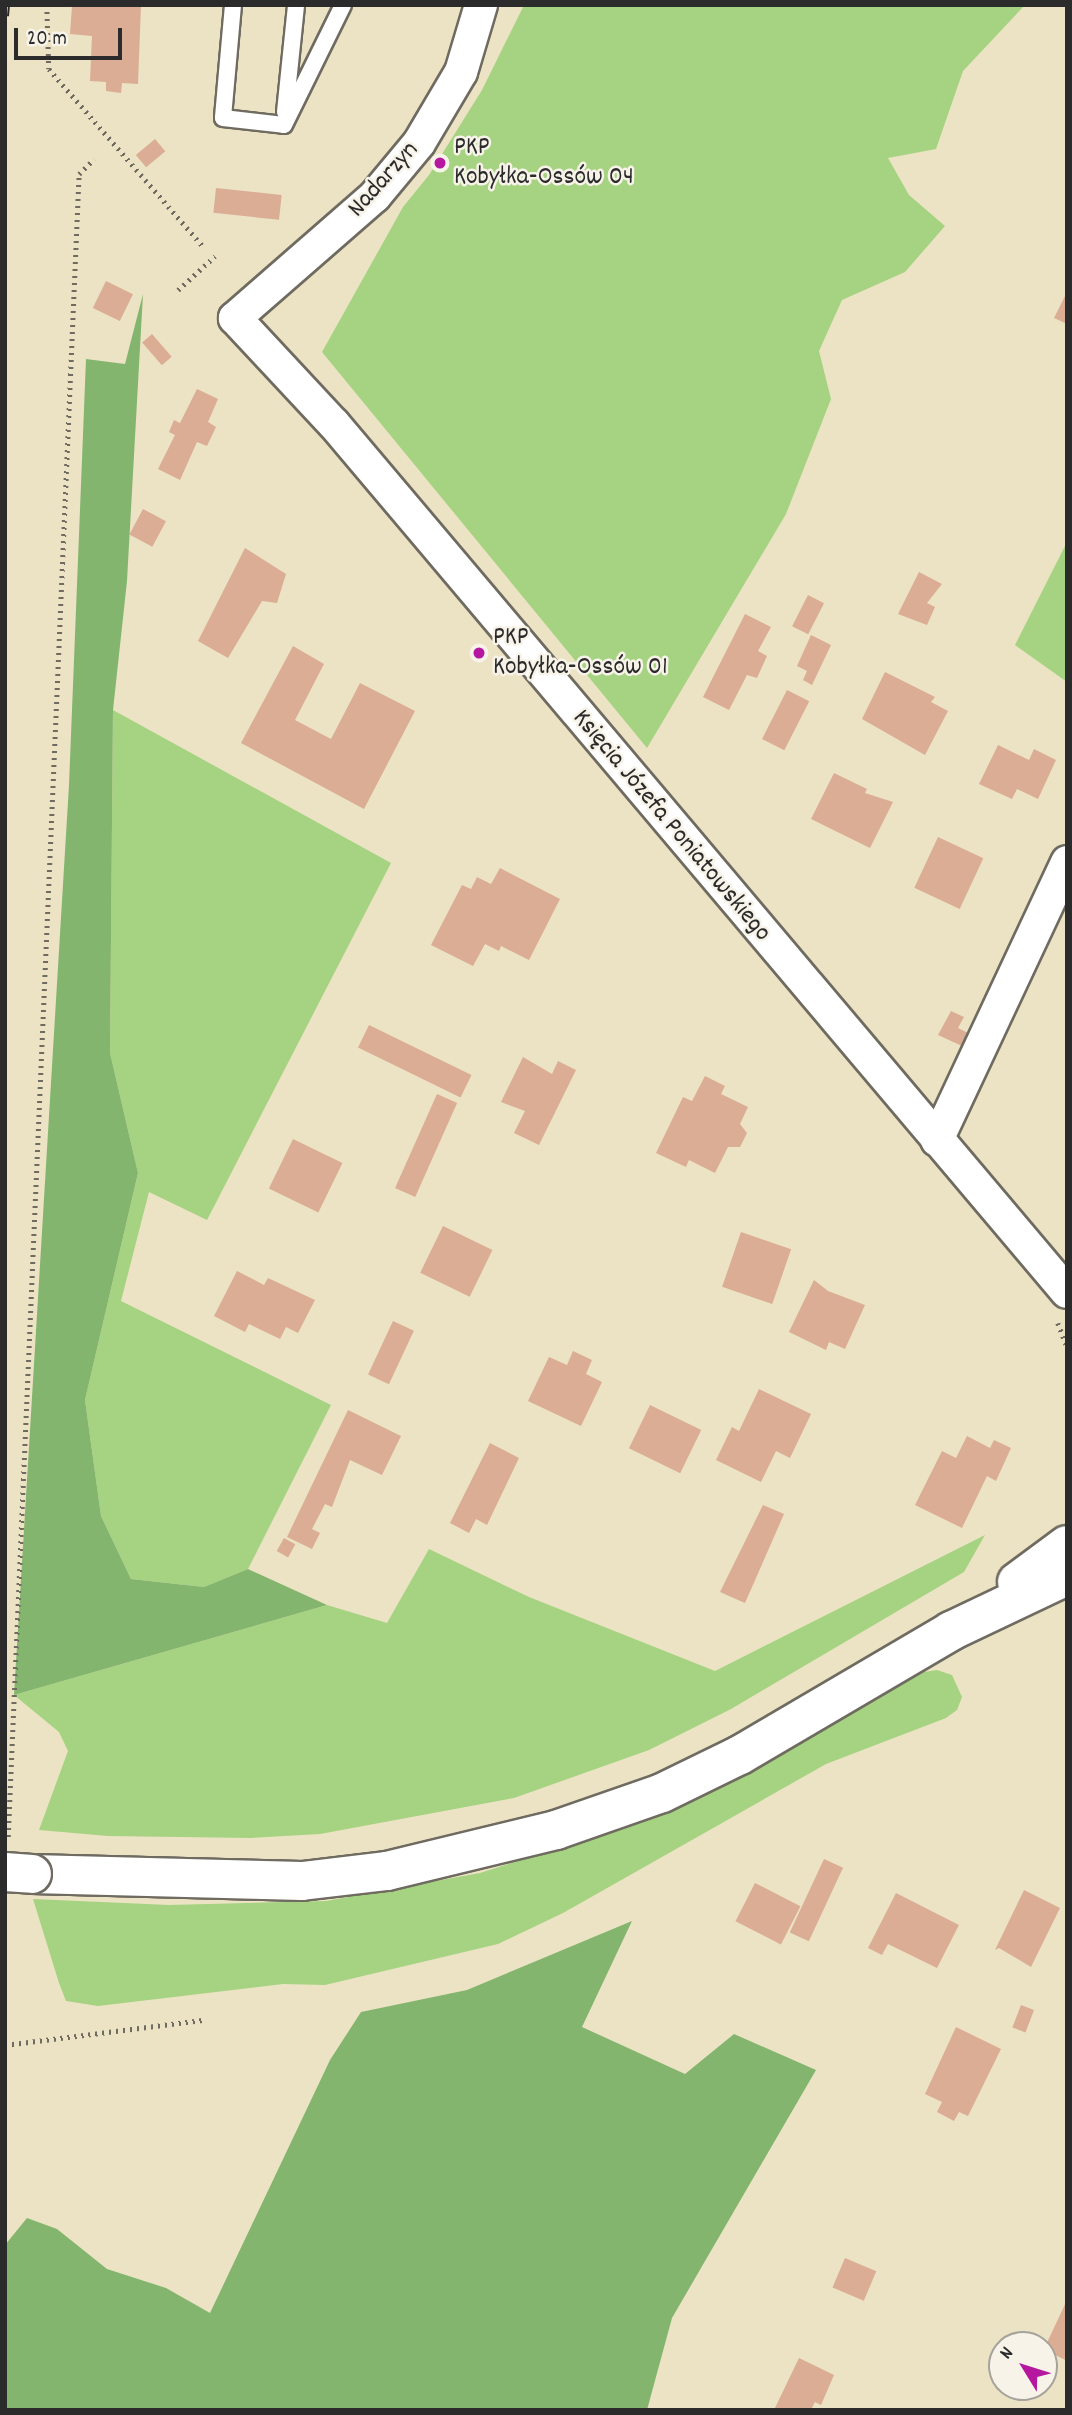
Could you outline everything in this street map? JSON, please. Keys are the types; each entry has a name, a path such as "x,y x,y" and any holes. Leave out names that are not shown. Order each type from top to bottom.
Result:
{"street":[{"name":"Nadarzyn","path":"235,318 375,196 419,143 461,72 481,5"},
{"name":"Księcia Józefa Poniatowskiego","path":"235,318 334,424 1058,1283 1067,1307"},
{"path":"937,1140 1067,862"},
{"path":"951,1631 1067,1545"},
{"path":"15,1865 302,1881 470,1854 662,1793 740,1755 951,1631 1067,1576"}],"lane":[{"path":"233,5 223,118 284,125"},
{"path":"284,125 296,5"},
{"path":"284,125 343,5"}],"path":[{"path":"47,5 49,69 204,247"},
{"path":"15,1865 79,174 94,159"},
{"path":"178,290 215,256"},
{"path":"5,2045 204,2020"}],"green space":[{"path":"524,5 1025,5 963,71 936,149 888,158 909,195 945,226 905,272 842,300 819,351 831,399 786,514 647,748 322,352 403,207 429,175 482,90"},
{"path":"143,294 127,581 113,710 110,1053 138,1173 85,1400 101,1516 131,1579 204,1587 248,1569 327,1605 14,1695 69,785 86,359 125,364"},
{"path":"1067,542 1067,682 1015,645"},
{"path":"113,710 391,863 207,1220 149,1192 121,1301 331,1405 248,1569 204,1587 131,1579 101,1516 85,1400 138,1173 110,1053"},
{"path":"985,1535 964,1572 731,1709 649,1750 514,1798 320,1834 251,1838 108,1836 39,1830 68,1751 59,1732 14,1695 327,1605 387,1623 429,1549 529,1597 715,1671"},
{"path":"937,1670 952,1675 962,1697 957,1710 946,1718 826,1764 563,1913 498,1944 325,1985 283,1984 98,2006 66,2001 33,1899 169,1905 326,1901 480,1873 644,1821 722,1786 924,1672"},
{"path":"632,1921 582,2027 685,2074 734,2034 816,2070 672,2318 647,2410 5,2410 5,2245 27,2218 57,2229 107,2269 166,2288 210,2313 330,2060 361,2012 467,1990"}],"building":[{"path":"141,5 138,84 122,83 121,93 106,91 106,82 90,81 92,36 70,34 72,6"},
{"path":"155,139 165,151 146,167 136,155"},
{"path":"216,188 282,195 279,220 213,213"},
{"path":"106,281 133,294 120,321 93,308"},
{"path":"1067,292 1067,324 1054,318"},
{"path":"152,334 172,357 162,365 142,343"},
{"path":"197,389 218,399 208,422 216,427 207,446 197,442 180,480 158,469 175,435 169,432 174,420 180,423"},
{"path":"143,509 166,521 152,547 129,535"},
{"path":"245,548 286,574 277,603 262,601 228,658 198,641"},
{"path":"919,572 942,584 927,603 935,607 927,625 898,614"},
{"path":"808,595 824,603 808,634 792,626"},
{"path":"745,614 771,627 758,651 767,656 757,678 747,675 729,710 703,697"},
{"path":"811,635 831,645 812,685 803,680 807,671 797,666"},
{"path":"293,646 324,664 295,720 331,739 360,683 415,711 364,809 241,743"},
{"path":"885,672 935,697 931,702 948,711 925,755 862,719"},
{"path":"787,690 809,701 784,750 762,739"},
{"path":"998,745 1029,760 1034,749 1056,760 1038,799 1017,789 1012,799 979,784"},
{"path":"834,773 867,789 865,793 893,802 870,848 811,819"},
{"path":"938,837 983,858 960,909 914,888"},
{"path":"500,868 560,899 529,960 501,946 499,951 485,944 473,966 431,945 462,885 471,889 477,877 491,884"},
{"path":"951,1011 964,1017 958,1028 968,1033 962,1046 938,1035"},
{"path":"369,1025 471,1075 461,1097 358,1047"},
{"path":"523,1057 552,1074 558,1061 576,1070 539,1145 514,1133 525,1111 501,1102"},
{"path":"705,1076 725,1086 721,1094 748,1107 740,1124 747,1133 740,1147 728,1147 715,1173 689,1160 686,1167 656,1153 683,1097 692,1101"},
{"path":"437,1094 457,1103 415,1197 395,1188"},
{"path":"293,1139 342,1163 318,1213 269,1188"},
{"path":"443,1226 492,1250 470,1297 420,1273"},
{"path":"741,1232 791,1249 772,1304 722,1287"},
{"path":"237,1271 264,1285 268,1278 315,1300 298,1333 286,1327 280,1339 249,1324 245,1332 214,1316"},
{"path":"814,1280 828,1291 865,1305 845,1349 829,1342 826,1350 789,1332"},
{"path":"393,1321 414,1331 389,1384 368,1374"},
{"path":"573,1351 592,1360 586,1374 602,1382 581,1426 528,1401 549,1357 567,1365"},
{"path":"759,1389 811,1414 790,1458 776,1451 761,1482 716,1460 732,1427 739,1431"},
{"path":"650,1405 701,1430 680,1473 629,1448"},
{"path":"348,1410 401,1436 382,1475 350,1460 332,1507 325,1504 312,1529 320,1533 312,1549 287,1537"},
{"path":"967,1436 990,1448 994,1440 1011,1448 996,1481 987,1476 962,1528 915,1505 942,1451 956,1458"},
{"path":"490,1443 519,1458 487,1525 476,1519 469,1533 450,1523"},
{"path":"763,1505 784,1514 745,1603 720,1592"},
{"path":"284,1538 295,1544 288,1557 277,1551"},
{"path":"824,1859 843,1868 809,1941 790,1932"},
{"path":"755,1883 800,1906 781,1944 735,1921"},
{"path":"1024,1890 1060,1908 1031,1967 999,1948 995,1950"},
{"path":"896,1893 959,1925 937,1968 888,1944 882,1955 868,1948"},
{"path":"1021,2005 1034,2010 1025,2032 1012,2027"},
{"path":"956,2027 1001,2049 968,2116 959,2112 954,2121 937,2112 942,2102 925,2094"},
{"path":"845,2258 876,2271 864,2301 832,2287"},
{"path":"1067,2300 1067,2361 1058,2356 1058,2331 1052,2331"},
{"path":"799,2358 834,2375 821,2405 815,2402 811,2410 774,2410"}],"railway":[{"path":"5,16 6,5"}],"place":[{"name":"PKP Kobyłka-Ossów 04","path":"440,163"},
{"name":"PKP Kobyłka-Ossów 01","path":"479,653"}]}
